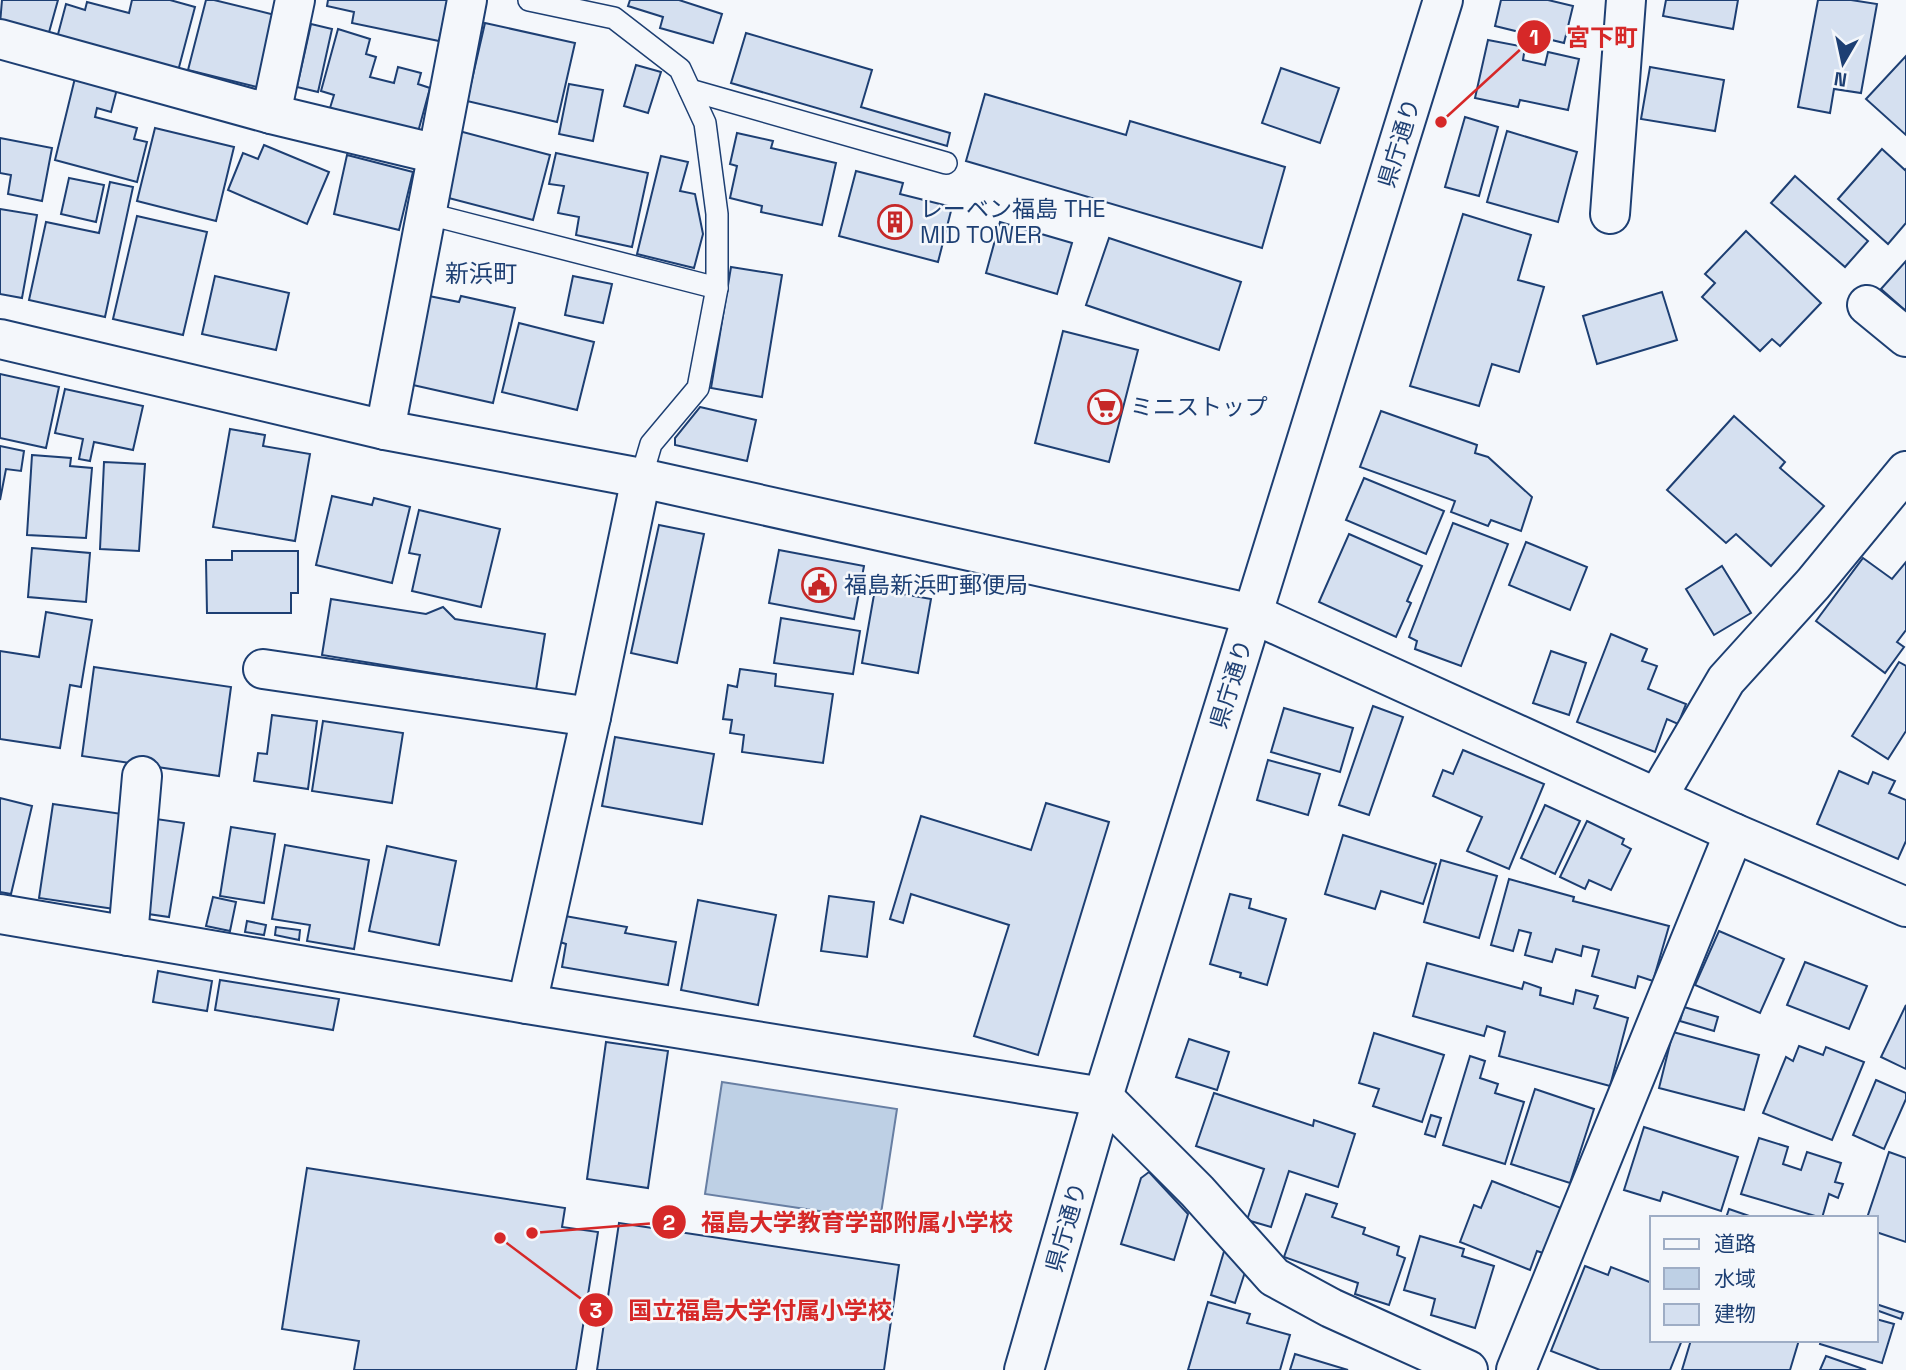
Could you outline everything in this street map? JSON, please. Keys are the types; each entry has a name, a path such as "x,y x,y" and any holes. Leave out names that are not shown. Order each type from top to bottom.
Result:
{"street":[{"path":"271,114 295,0"},
{"path":"385,430 467,0"},
{"name":"県庁通り","path":"1024,1370 1103,1097 1443,0"},
{"path":"1610,214 1626,0"},
{"path":"0,39 271,114 437,154"},
{"path":"1867,305 1906,337"},
{"path":"0,339 385,430 642,478 1253,614 1906,907"},
{"path":"1658,796 1726,680 1813,584 1906,471"},
{"path":"527,1004 642,478"},
{"path":"263,669 591,717"},
{"path":"128,936 142,776"},
{"path":"1516,1370 1734,832"},
{"path":"0,914 527,1004 1103,1097 1198,1191 1274,1277 1331,1308 1468,1370"}],"lane":[{"path":"529,0 614,18 680,69 705,123 717,214 718,288 698,388 651,444 642,478"},
{"path":"690,90 946,163"},
{"path":"425,213 718,288"}],"water":[{"path":"722,1082 897,1109 880,1220 705,1194"}],"building":[{"path":"2,0 58,0 48,36 0,24"},
{"path":"132,0 170,0 195,7 178,71 57,38 66,4 85,10 87,2 129,13"},
{"path":"206,0 275,15 257,87 188,70"},
{"path":"328,0 448,0 439,41 352,23 354,12 327,6"},
{"path":"630,0 679,0 722,14 713,43 660,28 663,17 628,6"},
{"path":"1501,0 1548,0 1573,6 1564,43 1495,26"},
{"path":"1666,0 1738,0 1733,29 1663,16"},
{"path":"1818,0 1851,0 1877,4 1861,93 1834,89 1830,113 1798,107"},
{"path":"485,23 575,43 557,122 467,101"},
{"path":"311,24 332,29 318,92 297,87"},
{"path":"338,29 370,39 366,54 376,57 370,77 394,83 398,67 421,73 418,84 430,88 418,132 330,108 334,95 321,91"},
{"path":"746,33 872,70 861,107 950,133 947,146 731,83"},
{"path":"1488,40 1525,47 1523,60 1545,65 1548,52 1579,59 1568,110 1520,100 1518,107 1475,98"},
{"path":"1906,56 1906,135 1866,99"},
{"path":"636,65 661,72 648,113 624,106"},
{"path":"1650,67 1724,80 1715,131 1641,119"},
{"path":"1281,68 1339,88 1320,143 1262,123"},
{"path":"75,78 117,89 111,112 97,108 95,117 137,128 134,139 147,142 137,182 55,160"},
{"path":"569,84 603,90 593,141 559,134"},
{"path":"985,94 1126,135 1130,121 1285,167 1262,248 966,161"},
{"path":"1465,117 1498,127 1479,196 1445,187"},
{"path":"155,128 234,147 216,221 137,201"},
{"path":"459,131 550,155 533,220 441,196"},
{"path":"1507,131 1577,152 1558,222 1487,202"},
{"path":"737,133 773,141 771,148 836,163 822,225 761,212 762,206 730,198 737,166 730,164"},
{"path":"0,138 52,148 42,201 8,194 11,175 0,173"},
{"path":"264,145 329,172 307,224 228,190 243,153 258,159"},
{"path":"1882,149 1906,169 1906,223 1888,244 1838,199"},
{"path":"556,153 648,173 632,247 576,235 579,217 558,213 564,186 549,184"},
{"path":"347,155 413,172 399,230 334,214"},
{"path":"661,156 688,162 680,191 695,194 703,234 694,268 637,254"},
{"name":"レーベン福島 THE MID TOWER","path":"856,171 903,183 900,194 952,207 938,262 839,236"},
{"path":"1795,176 1868,241 1845,267 1771,203"},
{"path":"69,178 104,185 96,222 61,214"},
{"path":"110,182 133,187 105,317 29,300 46,222 99,233"},
{"path":"0,209 37,215 22,298 0,294"},
{"path":"1463,214 1531,235 1518,280 1544,287 1519,372 1492,364 1479,406 1410,386"},
{"path":"137,216 207,232 183,335 113,319"},
{"path":"1000,222 1072,243 1057,294 986,273"},
{"path":"1746,231 1821,303 1780,346 1772,339 1760,351 1702,297 1715,283 1705,274"},
{"path":"1109,238 1241,282 1219,350 1086,305"},
{"path":"1906,261 1906,311 1881,289"},
{"path":"731,267 782,275 762,397 711,388"},
{"path":"215,276 289,293 276,350 202,334"},
{"path":"573,276 612,284 603,323 565,315"},
{"path":"1662,292 1677,340 1597,364 1583,316"},
{"path":"424,295 459,302 461,296 515,308 493,403 404,383"},
{"path":"519,323 594,342 577,410 502,392"},
{"path":"1063,331 1138,350 1109,462 1035,443"},
{"path":"0,374 59,387 46,448 0,438"},
{"path":"65,389 143,406 133,450 94,442 90,461 79,459 83,439 55,433"},
{"path":"700,407 756,420 747,461 675,445 675,438"},
{"path":"1381,411 1477,445 1475,453 1488,457 1532,497 1521,531 1491,520 1488,526 1451,512 1455,501 1360,467"},
{"path":"1734,416 1785,462 1780,468 1824,506 1771,566 1736,534 1726,543 1667,490"},
{"path":"230,429 265,435 263,446 310,454 295,541 213,527"},
{"path":"0,446 24,451 21,471 6,469 0,500"},
{"path":"32,455 71,458 70,466 92,468 86,538 27,535"},
{"path":"104,462 145,464 139,551 100,549"},
{"path":"1364,478 1444,511 1426,554 1346,520"},
{"path":"332,496 372,505 374,498 410,507 392,583 316,565"},
{"path":"419,510 500,529 481,607 412,591 420,555 409,553"},
{"path":"1453,523 1508,544 1461,666 1415,649 1417,641 1409,637"},
{"path":"659,525 704,534 677,663 631,653"},
{"path":"1349,534 1422,566 1407,601 1411,603 1396,637 1319,602"},
{"path":"1526,542 1587,567 1570,610 1509,585"},
{"path":"32,548 90,553 86,602 28,597"},
{"path":"779,550 864,566 854,619 769,603"},
{"path":"232,551 298,551 298,593 291,593 291,613 207,613 206,560 232,560"},
{"path":"1863,558 1892,579 1906,562 1906,630 1897,642 1904,647 1885,673 1816,621"},
{"path":"1722,566 1751,613 1714,635 1686,589"},
{"path":"875,589 931,599 918,673 862,663"},
{"path":"331,599 426,614 443,607 455,619 545,634 536,690 322,655"},
{"path":"46,612 92,620 81,687 70,685 60,748 0,739 0,651 39,657"},
{"path":"781,618 860,631 853,674 774,663"},
{"path":"1611,634 1647,649 1642,661 1657,666 1648,689 1686,704 1678,724 1667,719 1655,752 1577,722"},
{"path":"1551,651 1586,663 1569,715 1533,703"},
{"path":"1899,662 1906,666 1906,731 1888,759 1852,736"},
{"path":"94,667 231,687 219,776 82,756"},
{"path":"740,669 776,674 775,686 833,694 823,763 742,752 744,735 730,733 732,720 723,719 728,685 737,687"},
{"path":"1373,706 1403,717 1369,815 1339,805"},
{"path":"1284,708 1353,728 1340,772 1271,752"},
{"path":"272,715 317,721 308,789 254,781 258,753 267,754"},
{"path":"323,721 403,733 392,803 312,791"},
{"path":"615,737 714,754 702,824 602,806"},
{"path":"1463,750 1544,784 1509,869 1467,851 1482,817 1433,796 1443,770 1453,774"},
{"path":"1268,760 1320,774 1308,815 1257,800"},
{"path":"1839,771 1868,784 1873,772 1895,781 1889,793 1906,800 1906,841 1898,859 1817,824"},
{"path":"0,798 32,806 11,894 0,892"},
{"path":"1046,803 1109,822 1038,1055 974,1036 1009,925 911,894 903,923 890,919 921,816 1031,850"},
{"path":"53,804 184,823 169,917 39,898"},
{"path":"1545,805 1580,821 1555,874 1521,858"},
{"path":"1587,821 1624,839 1622,844 1631,849 1611,890 1589,880 1585,889 1560,877"},
{"path":"231,827 275,834 264,903 220,896"},
{"path":"1343,835 1436,864 1423,904 1381,891 1375,909 1325,894"},
{"path":"285,845 369,860 354,949 307,941 310,925 272,919"},
{"path":"387,846 456,861 439,945 369,931"},
{"path":"1441,860 1497,876 1479,938 1424,922"},
{"path":"1509,879 1574,897 1573,901 1669,926 1653,981 1638,976 1635,988 1592,976 1599,950 1583,946 1581,956 1556,949 1552,962 1525,955 1531,933 1519,930 1513,951 1491,945"},
{"path":"1230,894 1251,899 1249,908 1286,919 1267,985 1240,977 1241,973 1210,964"},
{"path":"829,896 874,902 867,957 821,951"},
{"path":"213,897 236,902 230,931 206,926"},
{"path":"698,900 776,915 758,1005 681,990"},
{"path":"565,916 627,927 625,933 676,942 668,985 562,967 566,944 560,942"},
{"path":"247,921 266,925 264,935 245,932"},
{"path":"276,927 300,930 299,940 275,935"},
{"path":"1719,931 1784,959 1760,1013 1695,985"},
{"path":"1805,962 1867,986 1849,1029 1787,1005"},
{"path":"1427,963 1522,989 1524,982 1541,988 1540,995 1573,1004 1576,990 1598,996 1594,1008 1628,1018 1610,1086 1499,1056 1505,1032 1487,1026 1484,1036 1413,1016"},
{"path":"158,971 212,981 207,1011 153,1002"},
{"path":"220,980 339,999 333,1030 215,1010"},
{"path":"1906,1005 1906,1069 1881,1057"},
{"path":"1684,1007 1718,1017 1714,1031 1680,1021"},
{"path":"1673,1032 1759,1055 1744,1110 1659,1088"},
{"path":"1374,1033 1444,1055 1422,1122 1373,1106 1379,1089 1359,1083"},
{"path":"1189,1039 1229,1052 1217,1090 1176,1077"},
{"path":"606,1042 668,1051 648,1188 587,1179"},
{"path":"1799,1046 1823,1055 1826,1047 1864,1062 1832,1140 1763,1113 1786,1057 1793,1061"},
{"path":"1470,1056 1485,1061 1480,1078 1498,1084 1495,1093 1524,1102 1505,1164 1443,1145"},
{"path":"1876,1080 1906,1093 1906,1099 1884,1149 1853,1135"},
{"path":"1535,1089 1594,1109 1570,1183 1511,1164"},
{"path":"1214,1093 1313,1126 1314,1120 1355,1134 1338,1187 1289,1171 1271,1227 1247,1220 1264,1169 1196,1146"},
{"path":"1431,1115 1441,1118 1435,1137 1425,1134"},
{"path":"1644,1127 1738,1157 1721,1211 1663,1192 1660,1201 1624,1190"},
{"path":"1759,1138 1788,1147 1783,1164 1801,1170 1807,1152 1841,1163 1835,1182 1843,1184 1838,1198 1829,1194 1823,1216 1741,1194"},
{"path":"1889,1152 1906,1158 1906,1242 1878,1233 1878,1216 1868,1216"},
{"path":"307,1168 565,1208 562,1227 598,1232 576,1370 354,1370 359,1341 282,1329"},
{"path":"1149,1172 1188,1214 1174,1260 1121,1244 1141,1178"},
{"path":"1492,1181 1561,1208 1543,1253 1537,1251 1530,1270 1460,1242 1474,1205 1481,1208"},
{"path":"1306,1194 1337,1204 1332,1217 1365,1228 1363,1234 1399,1247 1397,1255 1405,1258 1389,1305 1355,1294 1358,1283 1284,1257"},
{"path":"1729,1209 1749,1216 1727,1216"},
{"path":"619,1223 899,1265 884,1370 597,1370"},
{"path":"1420,1236 1464,1249 1462,1256 1494,1266 1475,1328 1431,1315 1435,1299 1404,1290"},
{"path":"1225,1248 1245,1272 1235,1303 1211,1295"},
{"path":"1585,1266 1608,1275 1611,1267 1650,1282 1650,1342 1681,1342 1670,1370 1600,1370 1551,1351"},
{"path":"1208,1302 1250,1314 1247,1323 1290,1335 1280,1370 1188,1370"},
{"path":"1878,1305 1903,1313 1901,1319 1878,1311"},
{"path":"1878,1320 1894,1324 1882,1363 1820,1344 1878,1342"},
{"path":"1690,1342 1798,1342 1790,1370 1682,1370"},
{"path":"1295,1354 1348,1370 1290,1370"},
{"path":"1826,1356 1866,1370 1820,1370"}],"place":[{"name":"宮下町","path":"1441,122"},
{"name":"レーベン福島 THE MID TOWER","path":"895,222"},
{"name":"ミニストップ","path":"1105,407"},
{"name":"福島新浜町郵便局","path":"819,585"},
{"name":"福島大学教育学部附属小学校","path":"532,1233"},
{"name":"国立福島大学付属小学校","path":"500,1238"}],"district":[{"name":"新浜町","path":"481,274"}]}
